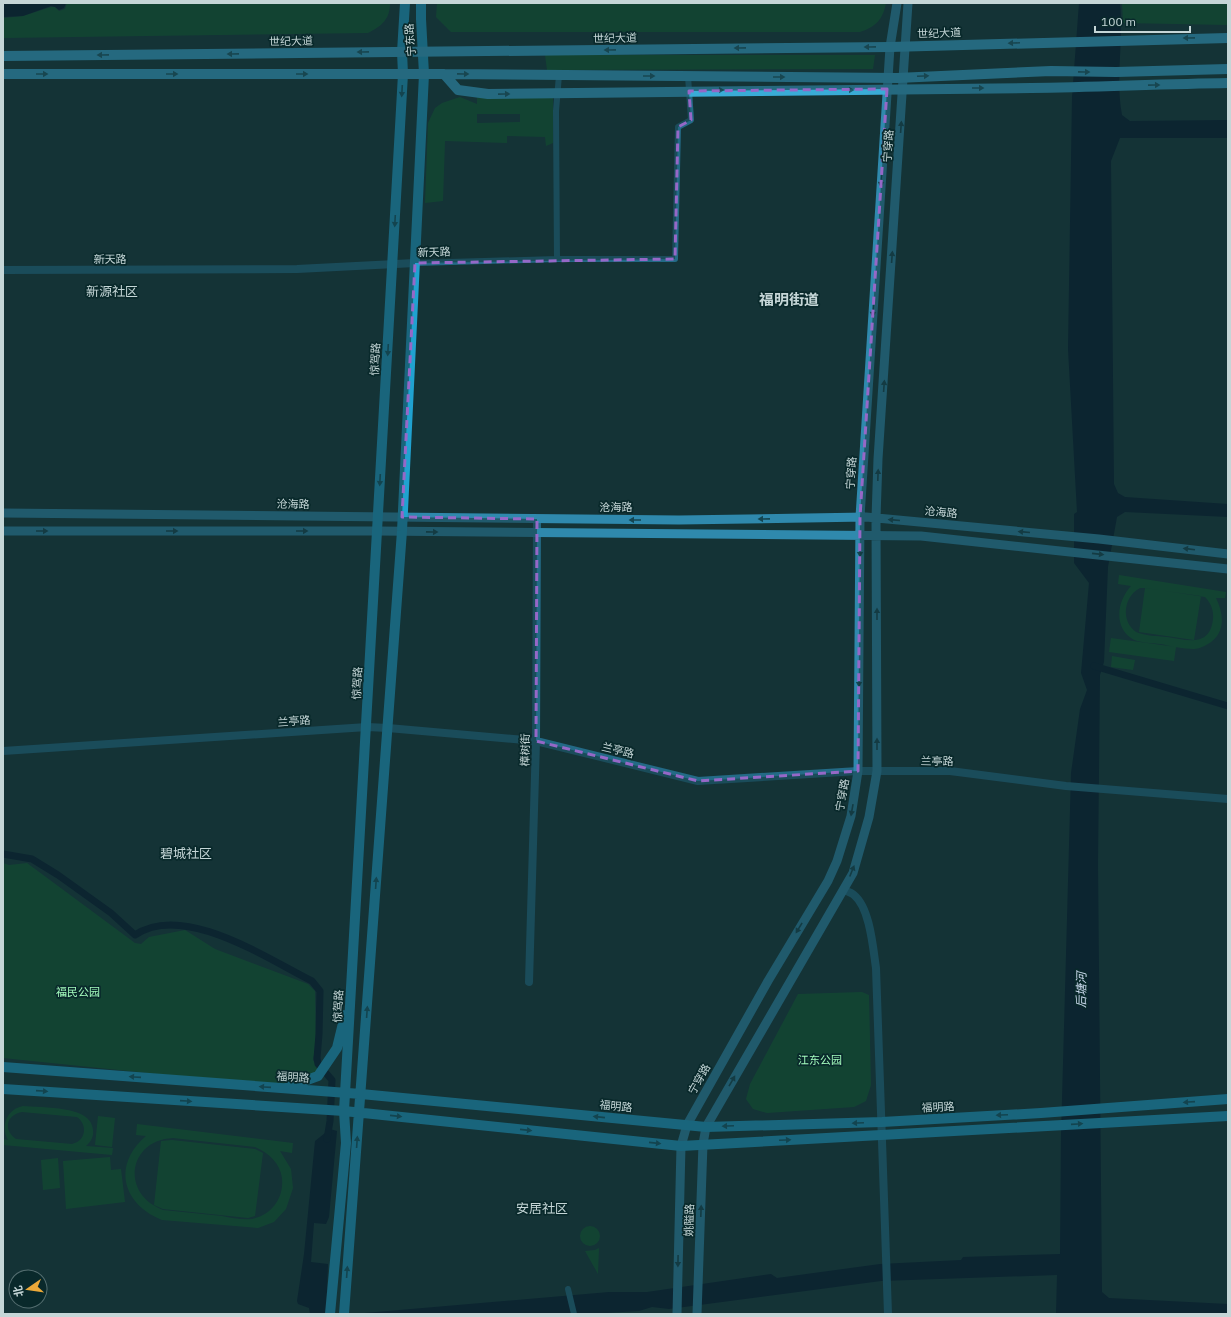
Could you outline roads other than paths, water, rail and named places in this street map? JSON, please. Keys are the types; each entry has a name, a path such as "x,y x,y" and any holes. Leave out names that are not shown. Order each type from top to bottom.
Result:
{"highway":[{"name":"世纪大道","path":"3,56 906,46 1228,38"},
{"path":"3,74 444,74 888,78 1051,71 1116,72 1228,69"},
{"path":"444,74 458,90 488,94 1057,87 1228,83"}],"main road":[{"name":"宁东路","path":"402,52 406,3"},
{"name":"宁东路","path":"422,3 420,19 424,74"},
{"name":"宁穿路","path":"687,1125 768,981 828,881 851,816 858,771 860,517 890,46 897,3"},
{"name":"宁穿路","path":"876,518 878,459 904,89 908,3"},
{"name":"惊驾路","path":"330,1313 346,1143 344,1111 403,74 402,52"},
{"path":"344,1312 402,531 424,74"},
{"name":"沧海路","path":"3,513 680,520 860,517 1063,535 1228,554"},
{"path":"706,1127 852,873 869,817 877,771 876,518"},
{"path":"3,531 402,531 921,536 1228,569"},
{"path":"284,1089 318,1076 337,1048 351,991"},
{"name":"福明路","path":"3,1067 361,1094 706,1127 882,1122 1041,1113 1228,1099"},
{"path":"3,1089 359,1112 681,1146 1228,1116"},
{"name":"姚隘路","path":"677,1311 681,1146 687,1125"},
{"name":"姚隘路","path":"697,1310 703,1144 706,1127"}],"street":[{"path":"557,259 559,75"},
{"name":"新天路","path":"3,270 298,269 392,266 415,263 557,259 675,259 678,127 691,120 688,76"},
{"name":"樟树街","path":"530,982 536,741 537,519"},
{"name":"兰亭路","path":"3,752 367,727 536,741 698,781 858,771 950,771 1074,787 1228,798"},
{"path":"843,890 853,894 861,904 872,940 876,968 888,1314"},
{"path":"568,1289 574,1314"}],"water":[{"path":"3,3 66,3 64,8 59,10 51,6 23,16 3,17"},
{"name":"后塘河","path":"1079,3 1120,3 1121,31 1119,87 1122,115 1130,121 1228,120 1228,138 1120,138 1111,161 1114,484 1118,493 1125,497 1228,504 1228,517 1125,512 1117,517 1108,567 1104,662 1100,675 1098,864 1102,1292 1109,1298 1228,1304 1228,1314 1056,1314 1057,1275 881,1281 669,1309 652,1307 639,1311 589,1314 353,1314 609,1292 647,1292 771,1274 777,1278 880,1264 961,1260 963,1257 1060,1254 1061,1136 1071,773 1080,709 1087,690 1081,673 1089,583 1074,563 1074,514 1077,512 1068,349 1072,97"},
{"path":"330,1129 337,1131 329,1217 326,1224 314,1223 311,1262 328,1264 326,1314 310,1314 309,1308 298,1304 297,1301 304,1254 315,1141"}],"waterway":[{"path":"1094,666 1228,706"},
{"path":"3,854 32,859 58,875 111,913 135,935 154,927 176,925 200,929 224,937 272,959 312,981 320,991 318,1064 332,1080 330,1121 327,1139"}],"district":[{"name":"新源社区","path":"112,291"},
{"name":"福明街道","path":"789,299"},
{"name":"碧城社区","path":"186,853"},
{"name":"安居社区","path":"542,1208"}],"park label":[{"name":"福民公园","path":"78,992"},
{"name":"江东公园","path":"820,1060"}]}
